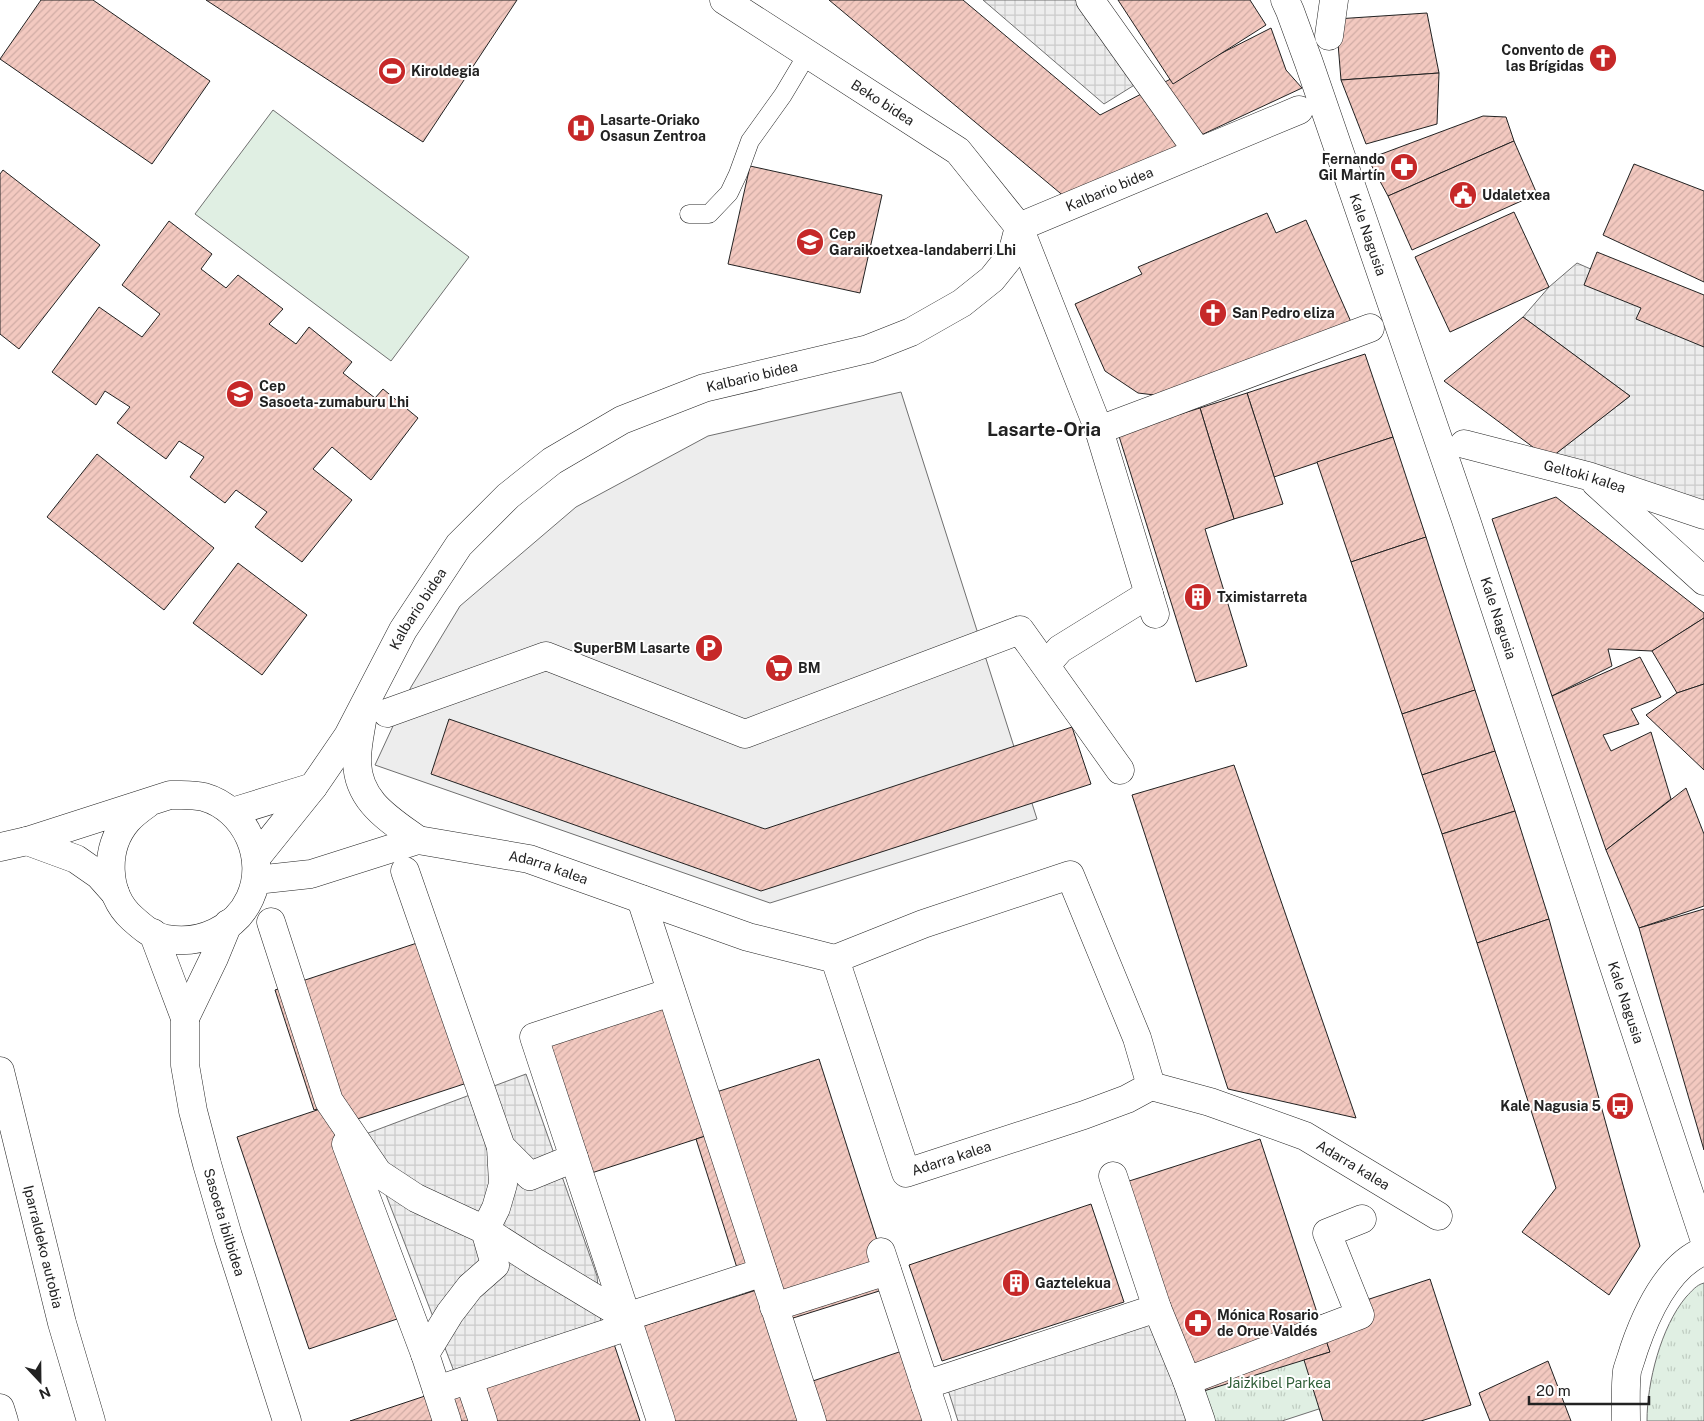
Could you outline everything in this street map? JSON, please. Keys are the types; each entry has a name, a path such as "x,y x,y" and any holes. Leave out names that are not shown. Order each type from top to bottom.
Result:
{"main road":[{"name":"Beko bidea","path":"724,0 958,151 1019,227 1099,430 1152,604 1060,648 1046,665"},
{"path":"1090,0 1198,152"},
{"name":"Kale Nagusia","path":"1284,0 1290,11 1309,63 1465,517 1704,1238"},
{"path":"1329,36 1334,0"},
{"name":"Kalbario bidea","path":"256,869 348,736 376,708 403,630 458,545 508,496 552,461 622,420 704,388 868,349 911,332 962,303 992,279 1012,254 1019,227 1299,110"},
{"path":"1099,430 1370,328"},
{"name":"Geltoki kalea","path":"1464,444 1588,476 1704,515"},
{"path":"1588,476 1704,581"},
{"path":"418,840 382,815 370,800 359,780 357,759 376,708 546,656 745,734 1020,630 1120,770"},
{"path":"232,812 313,786"},
{"path":"0,847 27,841 147,804 170,795 188,794 205,797 232,812 244,826 252,840 256,869 250,899 239,915 219,931 193,940 166,939 144,930 124,911 114,893 99,875 76,859 27,841"},
{"path":"114,893 110,864 115,842 127,821 147,804"},
{"name":"Adarra kalea","path":"256,869 311,874 418,840 530,859 748,936 835,959 906,1172 1084,1115 1127,1099 1150,1086 1210,1102 1305,1136 1438,1216"},
{"path":"405,871 501,1147 503,1184 496,1208 486,1230 495,1265 470,1287 450,1313 425,1354"},
{"path":"835,959 923,924 1070,875 1136,1038 1150,1086"},
{"path":"641,898 812,1421"},
{"path":"271,922 329,1101 425,1354 447,1421"},
{"name":"Sasoeta ibilbidea","path":"185,1018 228,924"},
{"name":"Sasoeta ibilbidea","path":"153,934 185,1018 185,1065 193,1111 228,1236 287,1421"},
{"path":"661,1421 534,1037 671,992"},
{"name":"Iparraldeko autobia","path":"0,1070 62,1323 91,1421"},
{"path":"329,1101 378,1173 416,1198 456,1218 486,1230 628,1321"},
{"path":"501,1147 530,1176 574,1158"},
{"path":"1113,1176 1157,1308 1201,1421"},
{"path":"1187,1381 1360,1315 1327,1233 1362,1219"},
{"path":"1626,1421 1627,1371 1644,1321 1662,1288 1680,1268 1704,1251"},
{"path":"774,1306 884,1262 937,1421"},
{"path":"437,1390 763,1272"},
{"path":"925,1385 1157,1308"},
{"path":"469,1380 483,1421"},
{"path":"0,1408 4,1421"}],"lane":[{"path":"689,214 709,214 729,193 750,142 784,96 808,53"}],"green space":[{"path":"273,110 469,257 391,361 195,214"},
{"path":"1704,1283 1704,1421 1647,1421 1653,1373 1669,1324 1686,1297 1696,1287"},
{"name":"Jaizkibel Parkea","path":"1308,1336 1328,1406 1282,1421 1107,1421"}],"shaded area":[{"path":"983,0 1099,0 1152,74 1104,104"},
{"path":"1577,263 1704,319 1704,515 1549,459 1630,396 1523,317 1549,287"},
{"name":"SuperBM Lasarte","path":"901,392 1037,819 770,903 375,765 411,687 460,606 576,507 708,436"},
{"path":"526,1074 597,1276 601,1324 455,1374 363,1135"},
{"path":"1148,1303 1187,1421 958,1421 942,1371"}],"building":[{"path":"41,0 93,0 210,81 152,164 0,59"},
{"name":"Kiroldegia","path":"206,0 517,0 423,142"},
{"path":"829,0 963,0 1100,115 1271,28 1286,70 1302,88 1066,198"},
{"path":"1118,0 1250,0 1266,25 1173,84"},
{"path":"1427,13 1439,73 1341,80 1336,19"},
{"path":"1439,73 1437,124 1366,144 1341,80"},
{"path":"1483,116 1506,117 1514,141 1388,196 1368,159"},
{"name":"Udaletxea","path":"1514,141 1537,194 1412,250 1388,196"},
{"path":"1634,164 1704,191 1704,282 1603,235"},
{"name":"Cep Garaikoetxea-landaberri Lhi","path":"750,166 882,195 860,293 728,264"},
{"path":"3,170 100,245 19,349 0,334 0,174"},
{"path":"1514,212 1549,287 1450,332 1415,257"},
{"name":"San Pedro eliza","path":"1267,213 1276,233 1306,220 1351,322 1171,397 1138,393 1105,371 1075,304 1142,274 1138,267"},
{"name":"Cep Sasoeta-zumaburu Lhi","path":"169,221 212,254 201,269 226,288 238,275 283,309 269,324 296,344 309,327 352,362 343,373 375,398 383,389 418,418 371,480 332,447 313,469 352,500 302,562 255,527 267,512 236,490 225,503 190,477 204,457 179,441 166,459 117,423 130,407 105,391 96,405 52,372 99,307 142,337 160,314 122,285"},
{"path":"1597,252 1704,295 1704,347 1636,319 1641,308 1584,285"},
{"path":"1523,317 1630,396 1549,459 1444,381"},
{"path":"1365,354 1393,437 1274,477 1247,393"},
{"path":"1247,393 1283,504 1234,519 1200,408"},
{"name":"Tximistarreta","path":"1200,408 1234,519 1205,529 1247,666 1196,682 1118,433"},
{"path":"1393,437 1426,537 1351,562 1317,462"},
{"path":"97,454 214,548 164,610 47,517"},
{"path":"1556,497 1704,613 1704,618 1652,651 1608,649 1612,666 1552,696 1492,519"},
{"path":"1426,537 1475,690 1402,714 1351,562"},
{"path":"238,563 307,615 262,675 193,623"},
{"path":"1704,618 1704,684 1677,693 1652,651"},
{"path":"1640,657 1661,697 1631,709 1639,724 1603,735 1611,751 1651,732 1671,799 1606,850 1552,696"},
{"path":"1704,684 1704,770 1646,715 1677,693"},
{"path":"1475,690 1495,751 1422,775 1402,714"},
{"path":"449,719 765,829 1072,727 1091,784 761,891 431,774"},
{"path":"1495,751 1515,811 1442,834 1422,775"},
{"path":"1234,765 1356,1118 1228,1089 1132,795"},
{"path":"1686,788 1704,834 1704,906 1639,928 1606,850"},
{"path":"1515,811 1549,919 1477,943 1442,834"},
{"path":"1704,909 1704,1150 1639,928"},
{"path":"1549,919 1640,1246 1609,1295 1522,1232 1556,1188 1477,943"},
{"path":"420,942 467,1083 333,1127 326,1107 314,1110 275,990"},
{"path":"675,1000 715,1133 576,1178 535,1044"},
{"path":"819,1059 892,1287 774,1324 763,1288 745,1293 696,1139 715,1133 704,1096"},
{"path":"326,1107 397,1319 309,1349 237,1137"},
{"path":"1260,1139 1330,1352 1191,1395 1123,1183"},
{"name":"Gaztelekua","path":"1091,1204 1124,1302 942,1361 909,1265"},
{"path":"1430,1279 1471,1405 1421,1421 1323,1421 1304,1360 1330,1352 1318,1316"},
{"path":"763,1288 803,1421 669,1421 640,1327"},
{"path":"613,1341 640,1421 487,1421 477,1389"},
{"path":"911,1348 936,1421 803,1421 792,1388"},
{"path":"1548,1361 1571,1421 1490,1421 1479,1393"},
{"path":"459,1385 472,1421 350,1421 449,1388"}],"place":[{"name":"Convento de las Brígidas","path":"1603,58"},
{"name":"Kiroldegia","path":"392,71"},
{"name":"Lasarte-Oriako Osasun Zentroa","path":"581,128"},
{"name":"Fernando Gil Martín","path":"1404,167"},
{"name":"Udaletxea","path":"1463,195"},
{"name":"Cep Garaikoetxea-landaberri Lhi","path":"810,242"},
{"name":"San Pedro eliza","path":"1213,313"},
{"name":"Cep Sasoeta-zumaburu Lhi","path":"240,394"},
{"name":"Tximistarreta","path":"1198,597"},
{"name":"SuperBM Lasarte","path":"709,648"},
{"name":"BM","path":"779,668"},
{"name":"Kale Nagusia 5","path":"1620,1106"},
{"name":"Gaztelekua","path":"1016,1283"},
{"name":"Mónica Rosario de Orue Valdés","path":"1198,1323"}],"district":[{"name":"Lasarte-Oria","path":"1044,429"}]}
